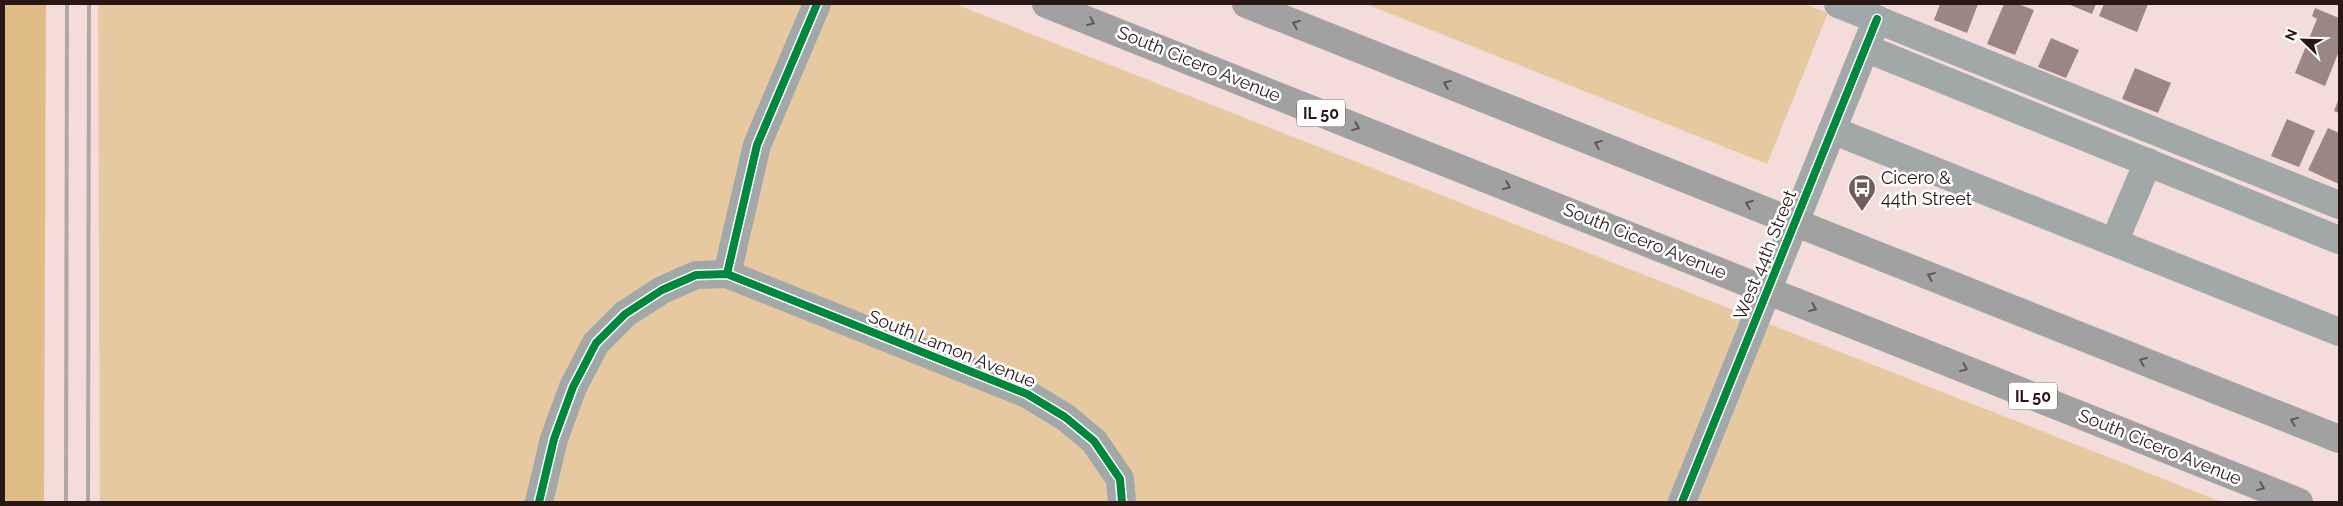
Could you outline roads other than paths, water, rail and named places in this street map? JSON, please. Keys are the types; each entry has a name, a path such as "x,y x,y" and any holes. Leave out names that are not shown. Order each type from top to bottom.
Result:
{"main road":[{"name":"South Cicero Avenue","path":"1046,4 2299,502"},
{"path":"1246,4 2339,440"}],"street":[{"path":"539,502 554,439 573,388 596,344 624,314 662,290 696,275 727,274 757,145 817,4"},
{"path":"1838,4 2339,205"},
{"name":"West 44th Street","path":"1682,502 1877,19"},
{"path":"1865,48 2339,240"},
{"path":"1832,130 2339,332"},
{"path":"2114,242 2148,162"},
{"name":"South Lamon Avenue","path":"727,274 1027,394 1065,417 1094,441 1120,479 1122,502"}],"railway":[{"path":"66,502 67,4"},
{"path":"88,502 89,4"}],"place":[{"name":"Cicero & 44th Street","path":"1862,212"}]}
